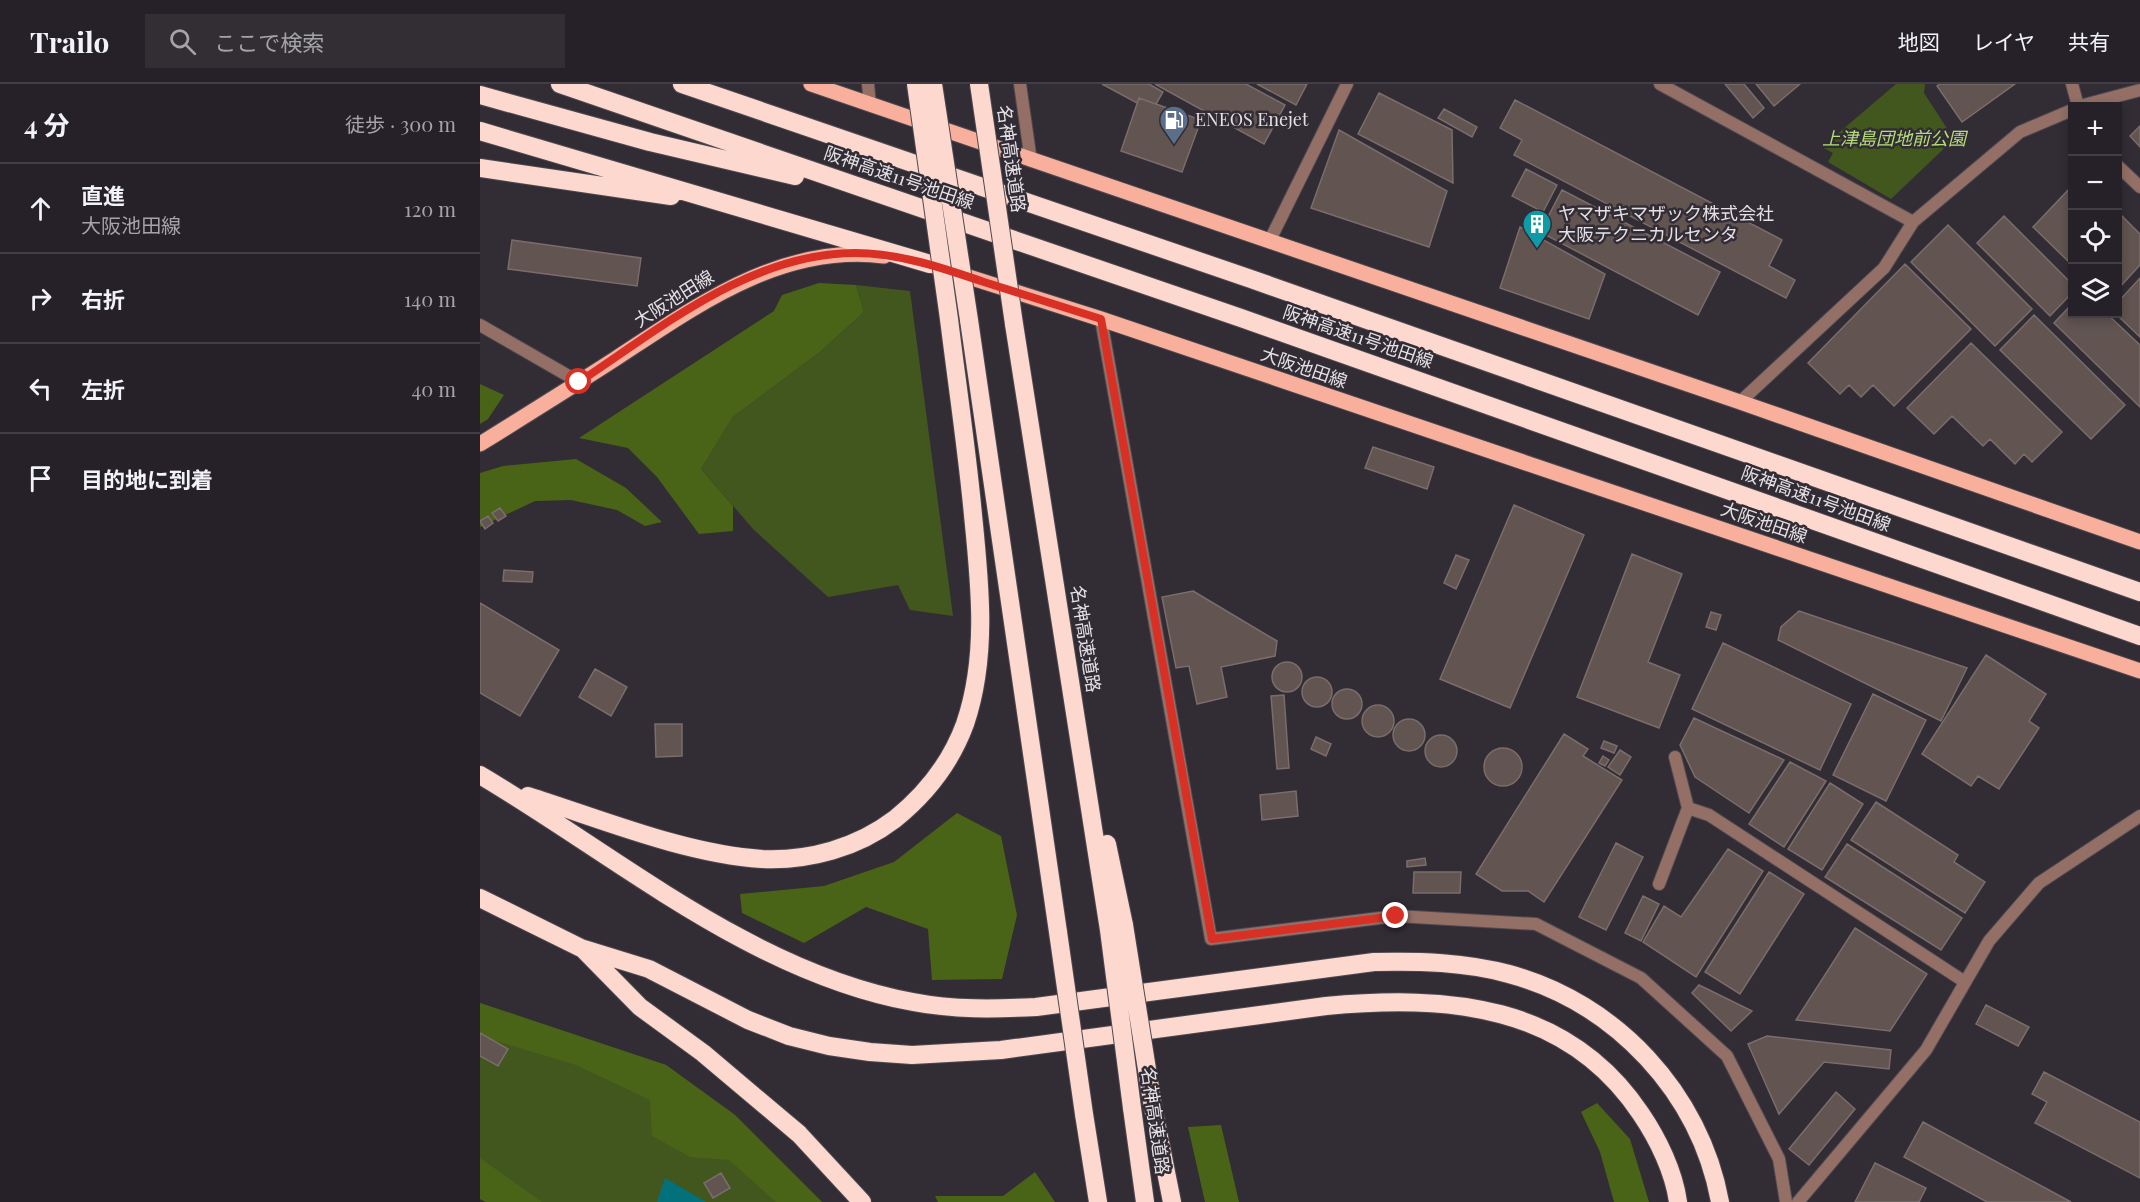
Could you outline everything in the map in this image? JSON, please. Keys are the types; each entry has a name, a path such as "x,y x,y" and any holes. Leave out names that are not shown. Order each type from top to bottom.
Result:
{"highway":[{"name":"阪神高速11号池田線","path":"560,84 1625,453 2138,635"},
{"name":"阪神高速11号池田線","path":"682,84 1262,283 2140,592"},
{"path":"503,788 684,844 761,859 794,859 825,853 856,842 885,827 911,806 933,782 964,725 978,660 980,619 977,556 949,319 916,84"},
{"path":"933,84 1098,1202"},
{"name":"名神高速道路","path":"979,84 1055,587 1116,927 1132,1108 1145,1202"},
{"path":"480,95 650,142 893,198"},
{"path":"480,131 930,264"},
{"path":"480,168 729,205"},
{"path":"480,775 743,939 828,979 873,994 914,1003 985,1009 1036,1007 1323,966 1374,962 1420,961 1455,964 1518,977 1548,987 1587,1008 1624,1034 1655,1066 1682,1101 1702,1139 1716,1179 1720,1202"},
{"path":"480,898 581,948 649,969 748,1020 789,1036 829,1046 912,1055 1001,1050 1376,1001 1461,1005 1499,1012 1545,1030 1571,1044 1603,1068 1630,1097 1651,1128 1665,1160 1678,1202"},
{"path":"1116,927 1172,1202"},
{"path":"581,948 640,1007 703,1053 799,1134 862,1202"}],"main road":[{"path":"811,84 1740,402 2140,542"},
{"name":"大阪池田線","path":"480,444 697,305 735,284 794,262 855,253 930,264 1101,319 2140,671"}],"street":[{"path":"868,84 870,105"},
{"path":"1020,84 1031,160"},
{"path":"1269,242 1347,84"},
{"path":"1660,84 1913,222"},
{"path":"2072,84 2078,102"},
{"path":"2094,102 2140,90"},
{"path":"1740,402 1884,268 1913,222 2020,132 2068,112"},
{"path":"2122,170 2140,187"},
{"path":"1101,319 1212,939 1396,916 1536,924 1641,978 1727,1056 1779,1159 1786,1202"},
{"path":"480,325 579,382"},
{"path":"1659,884 1688,808 1675,757"},
{"path":"1688,808 1709,815 1965,982"},
{"path":"1798,1202 1926,1050 1989,941 2039,883 2140,816"}],"green space":[{"name":"上津島団地前公園","path":"1896,84 1925,84 1924,93 1954,139 1891,199 1828,162 1833,153 1822,147"},
{"path":"819,283 856,285 864,312 820,352 733,417 701,469 733,506 733,531 699,534 657,477 628,448 579,438 774,311 782,295"},
{"path":"856,285 910,291 953,616 910,610 898,585 828,597 754,530 701,469 733,417 820,352 864,312"},
{"path":"480,384 504,395 488,419 480,424"},
{"path":"576,459 626,488 662,522 645,526 617,510 571,500 535,501 480,527 480,473 503,466"},
{"path":"957,813 1001,836 1017,915 1002,979 932,980 928,929 866,907 804,943 742,913 740,894 824,886 894,862"},
{"path":"480,1003 666,1065 735,1115 822,1202 486,1202 480,1199"},
{"path":"480,1003 666,1065 735,1115 822,1202 776,1202 729,1160 690,1157 652,1136 650,1100 576,1065 480,1036"},
{"path":"1597,1103 1630,1139 1649,1202 1614,1202 1600,1152 1581,1112"},
{"path":"1221,1125 1239,1202 1205,1202 1188,1127"},
{"path":"480,1158 542,1202 486,1202 480,1199"},
{"path":"1035,1172 1055,1202 938,1202 935,1196 1003,1196"}],"water":[{"path":"665,1178 706,1202 657,1202"}],"building":[{"path":"1102,84 1149,84 1163,92 1156,104 1139,98 1137,103"},
{"path":"1155,84 1246,84 1285,105 1264,144"},
{"path":"1257,84 1307,84 1296,105"},
{"path":"1725,84 1744,84 1764,108 1753,118"},
{"path":"1756,84 1800,84 1774,106"},
{"path":"1940,84 2015,84 1962,122 1937,86"},
{"path":"1379,93 1452,130 1453,183 1358,134"},
{"path":"1139,98 1201,120 1182,172 1121,151"},
{"path":"1515,100 1782,240 1769,266 1795,280 1786,298 1514,155 1522,140 1500,128"},
{"path":"1444,109 1477,127 1472,137 1438,118"},
{"path":"2140,126 2140,147 2130,136"},
{"path":"1339,130 1447,191 1429,247 1311,208"},
{"path":"1526,169 1557,185 1543,212 1512,196"},
{"path":"1562,190 1720,272 1698,315 1540,232"},
{"path":"2068,190 2068,261 2033,227"},
{"path":"2004,216 2068,280 2068,297 2050,316 1977,243"},
{"path":"2122,216 2140,234 2140,265 2122,285"},
{"path":"1948,225 2032,309 1995,346 1911,262"},
{"name":"ヤマザキマザック株式会社 大阪テクニカルセンタ","path":"1520,227 1605,274 1589,319 1500,288"},
{"path":"512,240 641,258 637,286 508,269"},
{"path":"1905,264 1971,329 1894,406 1873,385 1861,397 1849,385 1840,394 1808,363"},
{"path":"2140,278 2140,337 2120,318 2122,318 2122,298"},
{"path":"2068,308 2068,318 2111,318 2140,345 2140,407 2054,323"},
{"path":"2034,315 2125,405 2091,439 2000,350"},
{"path":"1971,343 2062,432 2032,462 2024,454 2015,464 1990,439 1983,446 1952,416 1934,434 1907,408"},
{"path":"1373,447 1434,467 1427,489 1365,468"},
{"path":"1514,505 1584,535 1510,708 1440,679"},
{"path":"500,508 506,516 498,521 492,513"},
{"path":"488,516 493,523 485,529 480,521"},
{"path":"1632,554 1682,574 1648,662 1680,675 1659,728 1577,697"},
{"path":"1456,555 1469,560 1456,589 1444,583"},
{"path":"504,570 533,572 532,582 503,581"},
{"path":"1193,591 1277,641 1275,656 1221,667 1227,697 1197,704 1189,666 1176,668 1162,597"},
{"path":"480,603 559,650 520,716 480,693"},
{"path":"1799,611 1967,668 1941,721 1778,640 1781,627"},
{"path":"1711,612 1721,615 1716,630 1706,627"},
{"path":"1723,643 1851,704 1820,770 1692,709"},
{"path":"1986,655 2046,694 2029,721 2039,728 1999,789 1978,776 1971,786 1922,754"},
{"path":"1287,662 1298,666 1302,677 1298,688 1287,692 1276,688 1272,677 1276,666"},
{"path":"595,669 627,687 611,716 579,697"},
{"path":"1317,677 1323,678 1331,686 1331,698 1323,706 1317,707 1311,706 1303,698 1302,692 1303,686 1311,678"},
{"path":"1347,689 1358,693 1362,704 1358,715 1347,719 1336,715 1332,704 1336,693"},
{"path":"1873,694 1926,720 1886,801 1833,775"},
{"path":"1284,695 1289,768 1277,769 1271,696"},
{"path":"1378,705 1389,710 1394,721 1389,732 1378,737 1367,732 1362,721 1367,710"},
{"path":"1694,718 1784,760 1749,813 1695,777 1680,745"},
{"path":"1409,719 1420,724 1425,735 1420,746 1409,751 1398,746 1393,735 1398,724"},
{"path":"655,724 682,724 682,756 656,757"},
{"path":"1564,734 1588,749 1583,756 1622,780 1544,902 1528,891 1502,891 1476,874"},
{"path":"1441,735 1452,740 1457,751 1452,762 1441,767 1430,762 1425,751 1430,740"},
{"path":"1316,737 1331,744 1326,756 1311,749"},
{"path":"1604,741 1617,746 1614,753 1601,748"},
{"path":"1503,748 1510,749 1516,754 1521,760 1521,774 1516,780 1510,785 1503,786 1496,785 1490,780 1485,774 1484,767 1485,760 1490,754 1496,749"},
{"path":"1620,750 1631,757 1620,775 1608,767"},
{"path":"1603,756 1609,760 1605,766 1599,763"},
{"path":"1790,762 1826,781 1784,847 1749,824"},
{"path":"1830,783 1863,804 1822,870 1788,849"},
{"path":"1296,791 1298,816 1262,820 1260,795"},
{"path":"1876,802 1958,855 1954,862 1985,882 1965,913 1851,840"},
{"path":"1616,843 1643,857 1606,930 1579,917"},
{"path":"1847,844 1962,918 1941,950 1825,877"},
{"path":"1728,849 1763,871 1696,977 1643,942 1664,906 1681,917"},
{"path":"1425,858 1426,865 1407,867 1407,861"},
{"path":"1414,872 1461,872 1460,893 1413,893"},
{"path":"1769,872 1804,894 1740,994 1705,972"},
{"path":"1643,896 1659,904 1641,941 1625,933"},
{"path":"1855,928 1927,974 1890,1031 1796,1020"},
{"path":"1699,985 1752,1011 1731,1031 1692,993"},
{"path":"1986,1005 2029,1027 2018,1046 1976,1024"},
{"path":"480,1033 508,1049 498,1066 480,1056"},
{"path":"1767,1036 1891,1050 1889,1069 1824,1062 1779,1114 1748,1044"},
{"path":"2044,1072 2140,1122 2140,1178 2035,1123 2047,1102 2032,1094"},
{"path":"1836,1092 1855,1109 1809,1165 1789,1149"},
{"path":"1923,1122 2071,1202 1987,1202 1904,1157"},
{"path":"1875,1163 1926,1188 1919,1202 1855,1202"},
{"path":"721,1173 730,1188 713,1198 704,1183"}],"place":[{"name":"ENEOS Enejet","path":"1174,146"},
{"name":"ヤマザキマザック株式会社 大阪テクニカルセンタ","path":"1537,250"}],"route":[{"path":"579,382 697,305 735,284 794,262 827,256 855,253 883,255 930,264 1101,319 1212,939 1396,916"}]}
